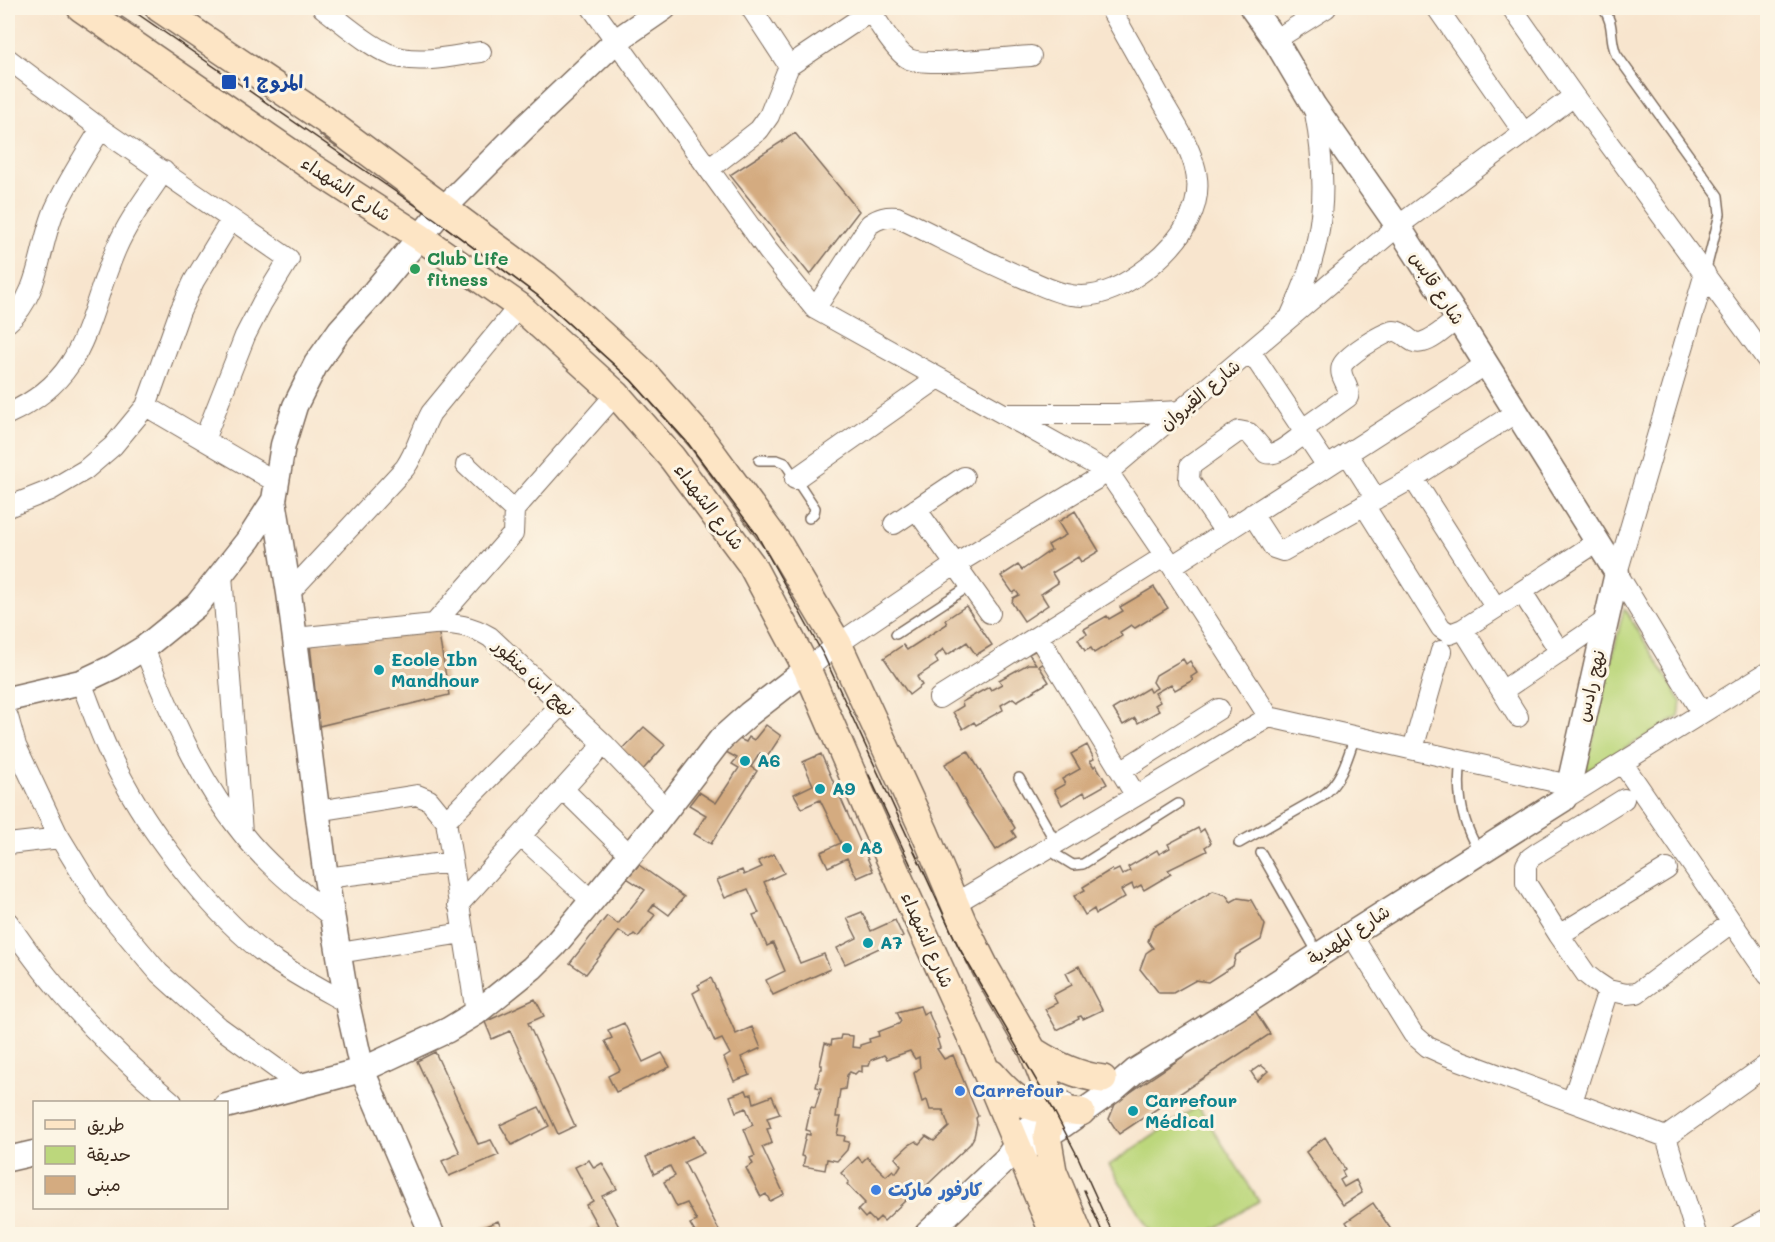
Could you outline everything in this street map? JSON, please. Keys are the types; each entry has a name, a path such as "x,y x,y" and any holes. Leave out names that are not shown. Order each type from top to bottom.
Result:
{"main road":[{"name":"شارع الشهداء","path":"81,8 310,166 420,237 519,306 616,394 672,459 751,564 807,669 870,815 982,1061 1014,1152 1054,1234"},
{"name":"شارع الشهداء","path":"159,8 324,119 546,284 643,372 701,438 778,543 838,644 925,833 954,904 986,969 1033,1051 1045,1079 1053,1109 1047,1136 1054,1173 1079,1234"},
{"path":"1033,1051 1070,1071 1090,1078 1103,1079"},
{"path":"982,1061 1015,1097 1031,1106 1043,1110 1081,1112"}],"street":[{"path":"323,8 385,52 401,58 437,58 482,52"},
{"path":"592,8 768,251 815,309 937,379 1108,472 1169,561 1269,717"},
{"path":"432,1234 362,1070 347,1002 316,811 275,491 283,446 295,406 316,364 340,330 444,208 616,41 664,8"},
{"path":"751,8 789,66"},
{"path":"815,309 870,224 878,218 887,216 897,217 999,267 1072,296 1118,288 1166,253 1181,237 1193,212 1198,187 1195,166 1185,141 1110,8"},
{"name":"شارع قابس","path":"1252,8 1275,40 1314,106 1398,226 1617,573"},
{"path":"1275,40 1326,8"},
{"path":"1437,8 1524,133"},
{"path":"1512,8 1767,361"},
{"path":"709,169 759,130 769,116 789,66 870,9 900,53 908,59 927,62 1031,56"},
{"path":"8,59 101,129 289,259 245,336 204,440"},
{"name":"شارع القيروان","path":"807,669 838,644 956,564 1108,472 1398,226 1574,96"},
{"path":"1289,320 1312,264 1319,234 1323,191 1322,148 1314,106"},
{"path":"8,322 27,298 55,208 101,129"},
{"path":"8,414 28,405 55,383 76,357 116,248 139,207 164,171"},
{"path":"8,507 51,490 85,470 113,446 146,406 173,330 194,281 231,220"},
{"path":"1702,713 1617,573 1705,273"},
{"path":"289,593 405,468 415,454 431,413 519,306"},
{"path":"1225,532 1189,480 1190,466 1239,431 1249,433 1269,455 1275,453 1348,397 1349,390 1341,370 1345,359 1390,332 1399,332 1413,342 1424,342 1458,319"},
{"path":"1251,352 1327,466"},
{"path":"939,698 1038,636 1169,561 1225,532 1485,364"},
{"path":"795,479 937,379"},
{"path":"434,624 513,534 514,510 616,394"},
{"path":"146,406 204,440 275,491"},
{"path":"1003,414 1117,414 1181,411"},
{"path":"1252,514 1274,548 1283,551 1413,478 1515,413"},
{"path":"1347,453 1370,502 1441,628 1450,634 1463,629 1522,592 1596,542"},
{"path":"466,465 514,510"},
{"path":"894,524 964,477"},
{"path":"1413,478 1496,608"},
{"path":"8,699 81,682 113,667 144,648 197,605 249,539 275,491"},
{"path":"916,509 990,613"},
{"name":"نهج رادس","path":"1566,792 1617,573"},
{"path":"222,575 242,834"},
{"path":"1522,592 1560,652"},
{"path":"1502,691 1605,621"},
{"name":"نهج ابن منظور","path":"295,638 452,623 466,626 490,637 604,744 667,810"},
{"path":"1463,629 1518,717"},
{"path":"1038,636 1136,796"},
{"path":"144,648 186,745 214,794 242,834 289,882 332,917"},
{"path":"1413,750 1441,651"},
{"path":"228,1106 362,1070 448,1030 476,1013 532,968 592,901 667,810 721,739 807,669"},
{"path":"954,904 1269,717 1461,760 1566,792 1623,764 1767,672"},
{"path":"81,682 123,781 152,827 187,873 225,917 267,956 305,981 347,1002"},
{"path":"446,821 562,704"},
{"path":"1121,771 1219,709"},
{"path":"8,717 16,746 60,838 99,902 159,973 219,1027 302,1087"},
{"path":"458,905 604,744"},
{"path":"1623,764 1767,975"},
{"path":"563,789 630,855"},
{"name":"شارع المهدية","path":"1135,1071 1480,853 1566,792"},
{"path":"316,811 417,795 429,800 446,821 476,1013"},
{"path":"1624,799 1540,851 1530,858 1526,865 1526,883 1586,974 1608,990 1626,994 1637,993 1731,923"},
{"path":"521,836 592,901"},
{"path":"8,844 60,838"},
{"path":"326,878 451,862"},
{"path":"1559,935 1667,869"},
{"path":"8,922 58,991 84,1020 130,1067 171,1101"},
{"path":"339,953 463,933"},
{"path":"1351,933 1413,1034 1428,1047 1666,1137"},
{"path":"1572,1102 1608,990"},
{"path":"1666,1137 1767,1064"},
{"path":"927,1234 1014,1152 1026,1131 1053,1109 1103,1079 1135,1071"},
{"path":"1014,1152 1047,1136 1112,1091 1135,1071"},
{"path":"1666,1137 1696,1234"},
{"path":"8,1159 33,1153"},
{"path":"1740,1234 1767,1219"}],"lane":[{"path":"1603,8 1611,21 1616,54 1718,196 1720,214 1705,273"},
{"path":"759,460 781,461 815,508 809,518"},
{"path":"896,634 971,585"},
{"path":"1239,843 1328,791 1342,774 1355,736"},
{"path":"1461,760 1460,804 1467,829 1480,853"},
{"path":"1019,778 1052,846 1072,865 1083,864 1178,804"},
{"path":"1262,853 1319,955"}],"green space":[{"path":"1624,608 1681,701 1679,717 1585,772"},
{"path":"1198,1106 1259,1201 1206,1234 1152,1234 1109,1165"}],"building":[{"path":"122,17 138,28 133,35 117,24"},
{"path":"325,129 341,140 336,147 320,135"},
{"path":"795,133 859,211 810,275 730,175"},
{"path":"1075,511 1099,551 1081,562 1078,557 1052,573 1058,583 1041,594 1048,605 1024,621 1012,603 1013,598 1019,595 1016,591 1013,593 1001,576 1018,565 1022,570 1051,550 1048,545 1066,535 1058,522"},
{"path":"1154,587 1168,608 1135,628 1131,625 1120,632 1122,636 1094,653 1091,648 1085,651 1078,639 1087,634 1084,629 1107,616 1109,619 1123,611 1120,607"},
{"path":"966,606 992,645 976,655 967,642 947,655 943,649 935,657 938,663 917,677 922,685 909,695 884,658 903,645 907,650 947,624 945,620"},
{"name":"Ecole Ibn Mandhour","path":"438,629 449,695 319,726 310,644"},
{"path":"1038,649 1045,663 1039,666 1049,682 1017,701 1013,698 1001,705 1003,710 976,725 974,722 963,729 953,712 963,706 962,702 989,687 991,690 1002,684 999,680 1028,664 1036,664 1029,654"},
{"path":"1183,659 1186,664 1190,661 1197,673 1191,677 1193,680 1175,690 1171,684 1155,693 1160,702 1155,705 1159,711 1138,723 1135,718 1123,725 1113,709 1148,688 1150,692 1157,688 1153,682 1156,675"},
{"path":"766,725 781,736 767,757 760,753 751,767 757,771 711,844 694,834 706,815 689,805 699,792 716,803 739,768 732,764 737,758 726,752 737,738 746,742 749,737 754,740"},
{"path":"644,727 665,745 640,773 619,753"},
{"path":"1087,745 1094,759 1090,761 1094,767 1096,765 1107,784 1086,796 1084,792 1062,805 1054,790 1065,784 1062,779 1080,769 1071,754"},
{"path":"968,751 1015,828 1012,831 1016,837 996,850 968,807 945,764"},
{"path":"821,754 873,871 857,878 847,858 828,867 821,852 841,843 820,800 802,808 794,794 813,785 803,762"},
{"path":"1198,828 1200,832 1204,829 1211,843 1205,847 1207,851 1168,870 1171,874 1144,890 1141,885 1134,889 1132,884 1121,890 1125,897 1096,914 1094,909 1085,915 1074,896 1085,890 1083,887 1112,869 1113,872 1119,869 1122,875 1130,871 1128,867 1157,850 1159,854 1170,848 1168,844"},
{"path":"774,854 784,873 764,882 800,963 824,954 830,969 773,995 766,980 785,971 773,943 767,946 753,915 759,913 748,889 725,898 717,880 742,870 744,875 762,867 758,861"},
{"path":"639,865 684,897 669,915 654,904 649,911 655,915 638,937 634,934 630,938 619,931 586,974 570,963 607,916 618,924 645,890 627,878"},
{"path":"1213,891 1226,895 1231,902 1238,898 1251,900 1265,925 1261,940 1236,955 1233,966 1208,982 1196,980 1173,993 1159,993 1140,969 1146,953 1153,948 1148,941 1153,927"},
{"name":"A7","path":"862,912 871,931 895,920 903,937 845,964 837,948 857,938 847,918"},
{"path":"1079,966 1102,1010 1083,1019 1081,1016 1078,1017 1079,1019 1057,1030 1045,1009 1057,1003 1053,995 1072,985 1066,973"},
{"path":"711,978 736,1034 752,1027 761,1048 741,1057 750,1075 734,1081 724,1058 730,1054 722,1039 715,1042 693,993 700,989 698,985"},
{"path":"535,999 544,1016 528,1023 575,1126 558,1134 510,1031 492,1039 485,1022"},
{"path":"920,1006 923,1014 928,1011 939,1038 937,1039 940,1048 937,1049 944,1059 953,1055 978,1116 977,1123 970,1144 924,1188 918,1182 908,1190 910,1194 905,1197 907,1199 884,1221 880,1217 875,1222 868,1215 865,1218 858,1210 865,1203 847,1184 849,1182 841,1173 858,1157 862,1162 867,1157 886,1176 893,1170 896,1173 901,1165 895,1158 909,1145 916,1141 919,1144 926,1136 934,1141 949,1127 943,1110 930,1110 927,1100 922,1102 914,1073 920,1068 919,1057 915,1059 910,1051 887,1059 884,1055 871,1060 869,1066 862,1066 862,1072 858,1071 855,1074 850,1072 847,1075 845,1089 840,1090 836,1117 841,1117 837,1135 845,1136 844,1141 849,1142 847,1150 837,1161 827,1159 825,1170 803,1166 805,1157 801,1156 806,1134 810,1135 810,1131 806,1130 811,1107 815,1108 821,1088 816,1087 820,1069 822,1069 820,1065 825,1043 831,1045 832,1040 840,1039 841,1035 853,1036 852,1047 860,1048 860,1045 870,1042 869,1039 879,1036 878,1032 899,1024 901,1021 897,1012"},
{"path":"1254,1009 1270,1034 1119,1134 1109,1119 1116,1102"},
{"path":"624,1023 643,1062 662,1053 670,1067 616,1092 608,1076 620,1070 605,1041 612,1038 608,1030"},
{"path":"435,1052 478,1144 491,1140 499,1155 449,1176 442,1161 460,1153 417,1061"},
{"path":"1261,1065 1268,1071 1257,1081 1251,1072"},
{"path":"746,1090 748,1095 752,1094 754,1103 772,1096 780,1114 767,1118 771,1128 767,1129 772,1143 762,1147 784,1194 770,1201 766,1194 761,1197 746,1168 753,1164 750,1158 755,1156 744,1129 753,1125 746,1108 736,1112 730,1096"},
{"path":"539,1107 549,1126 512,1145 500,1125"},
{"path":"694,1136 704,1153 684,1162 721,1234 696,1234 690,1224 697,1221 687,1203 677,1207 664,1182 675,1176 670,1166 654,1174 646,1157"},
{"path":"1325,1137 1345,1169 1342,1171 1345,1177 1340,1180 1344,1187 1356,1180 1362,1193 1343,1205 1306,1152"},
{"path":"589,1160 594,1168 602,1163 617,1189 602,1196 623,1234 578,1234 597,1225 586,1205 593,1201 575,1167"},
{"path":"1373,1203 1394,1234 1354,1234 1346,1222"},
{"path":"498,1221 504,1234 484,1234 481,1228"},
{"path":"956,1228 961,1234 948,1234"}],"tram line":[{"path":"129,8 435,219 537,295 631,380 687,442 757,535 824,656 958,946 1053,1109 1113,1234"},
{"path":"869,775 913,870"},
{"path":"1084,1190 1103,1234"}],"place":[{"name":"المروج 1","path":"229,82"},
{"name":"Club Life fitness","path":"415,269"},
{"name":"Ecole Ibn Mandhour","path":"379,670"},
{"name":"A6","path":"745,761"},
{"name":"A9","path":"820,789"},
{"name":"A8","path":"847,848"},
{"name":"A7","path":"868,943"},
{"name":"Carrefour","path":"960,1091"},
{"name":"Carrefour Médical","path":"1133,1111"},
{"name":"كارفور ماركت","path":"876,1190"}]}
